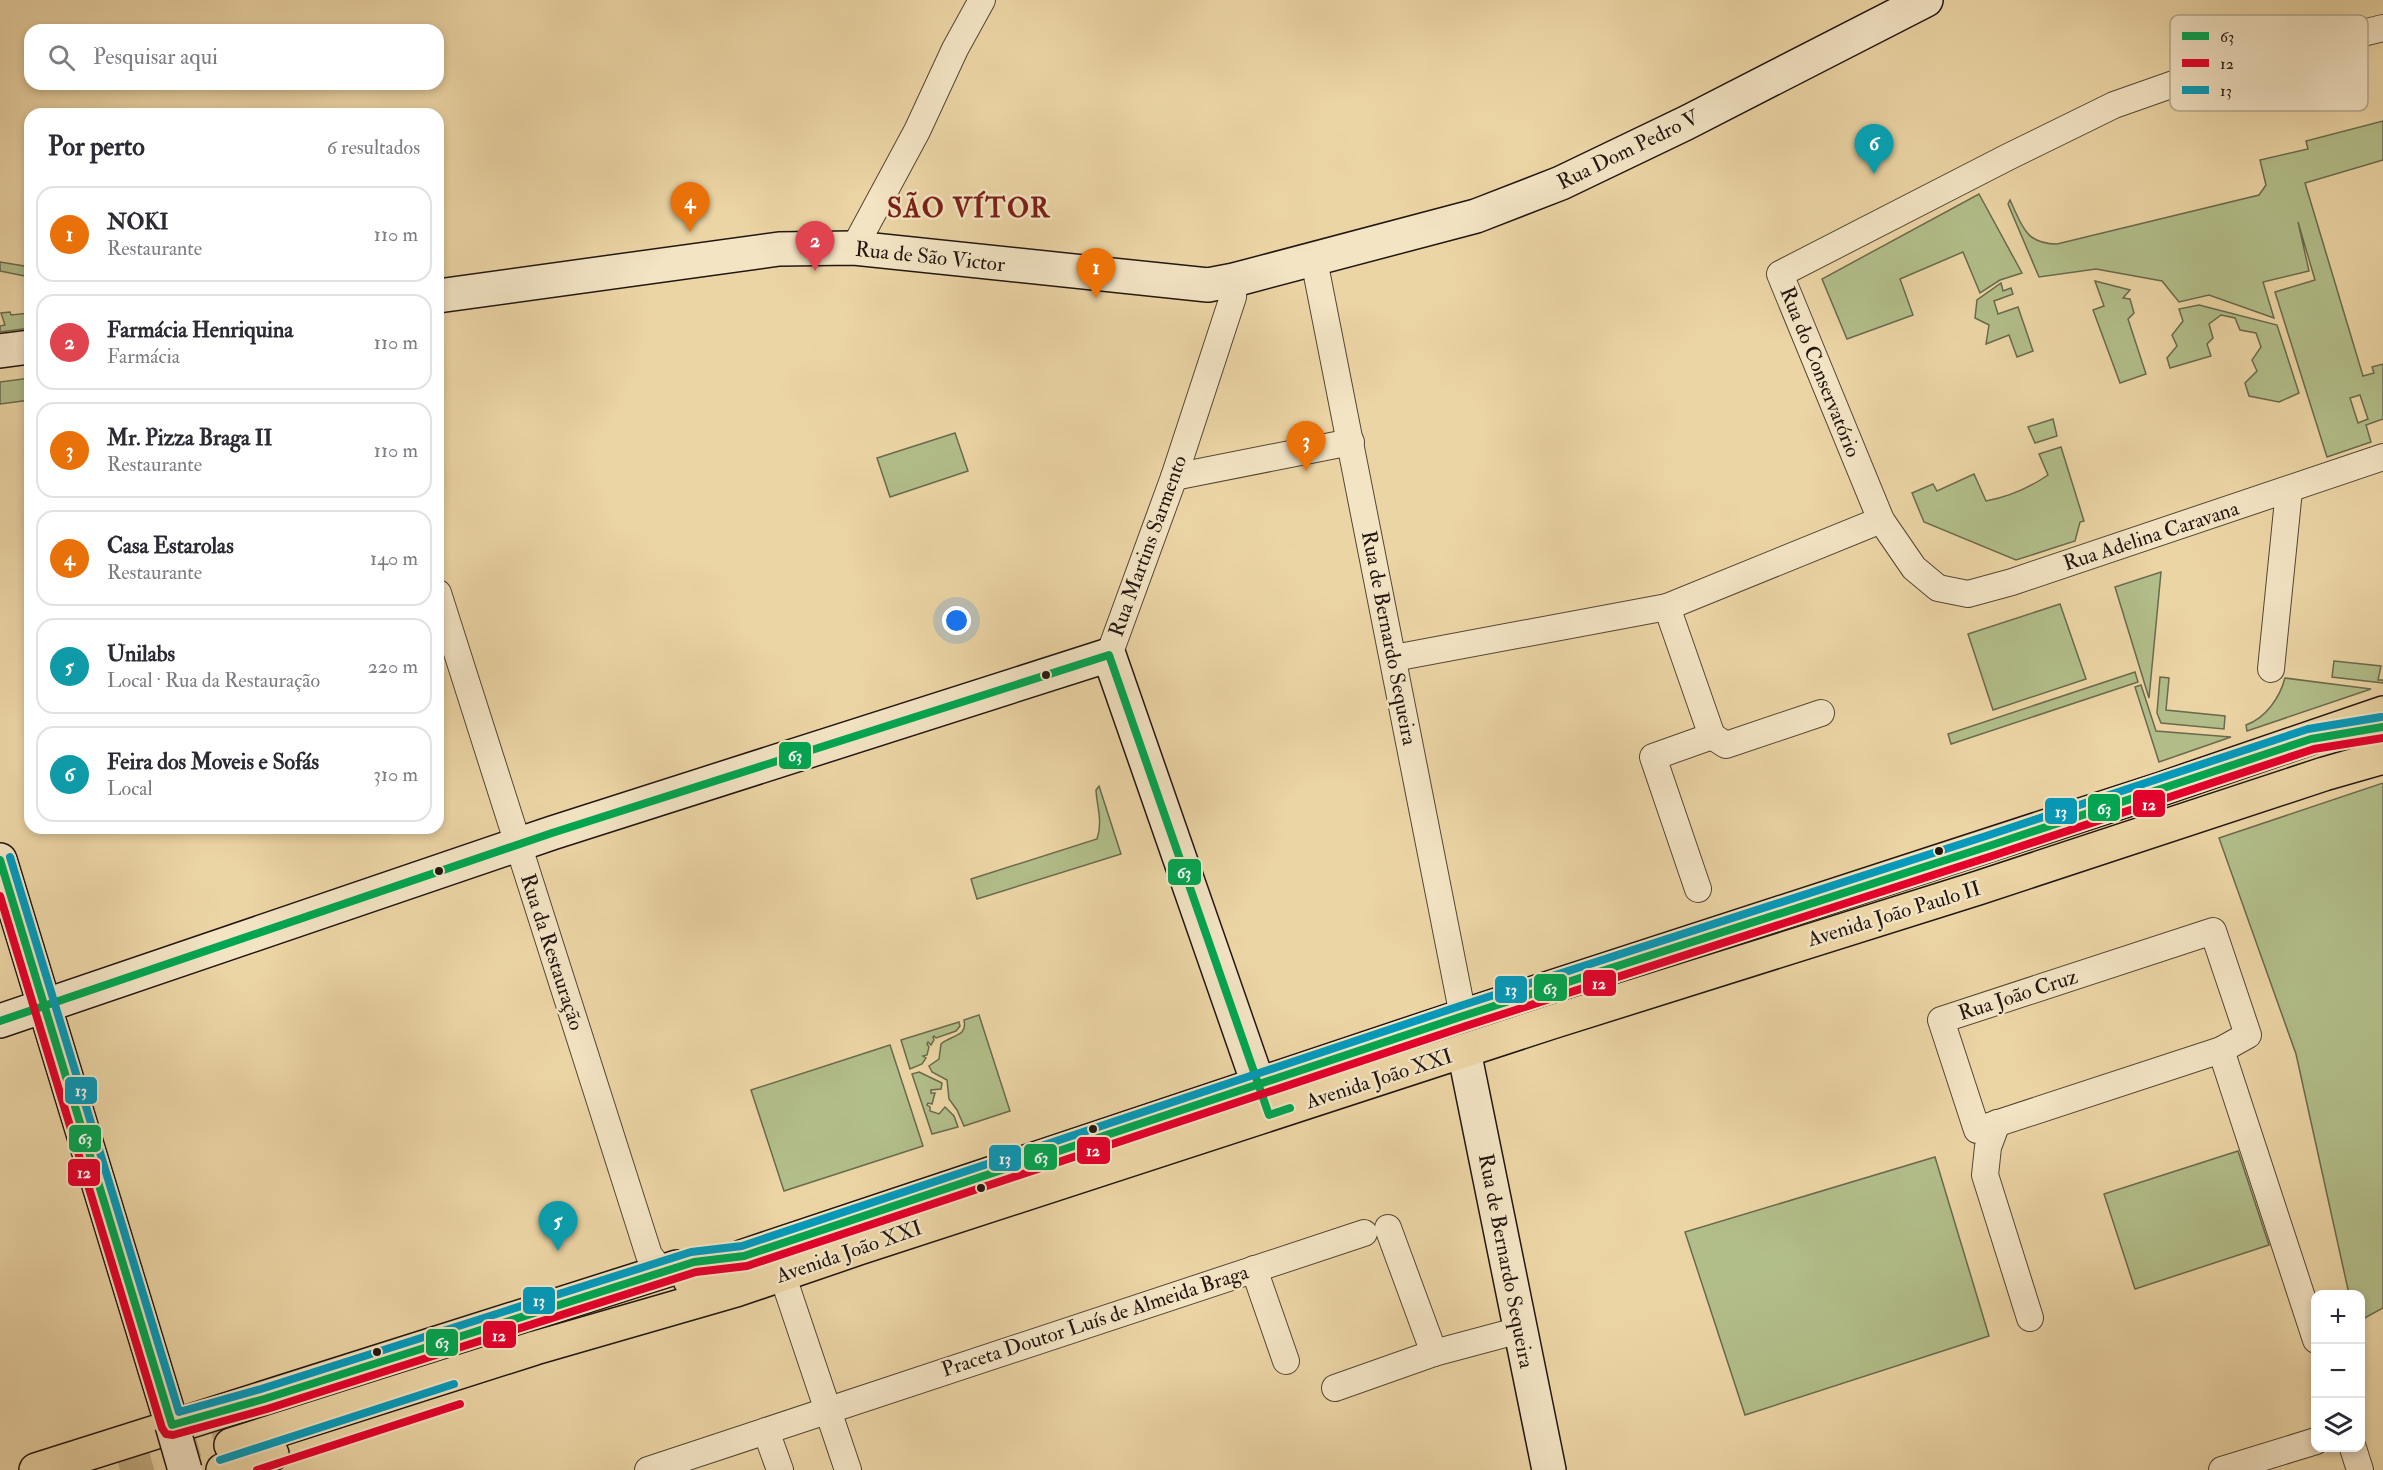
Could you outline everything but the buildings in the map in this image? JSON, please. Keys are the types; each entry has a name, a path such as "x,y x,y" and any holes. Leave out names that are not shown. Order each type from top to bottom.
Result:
{"main road":[{"name":"Avenida João Paulo II","path":"1463,1016 1989,846 2383,713"},
{"name":"Avenida João Paulo II","path":"2311,739 2383,727"},
{"name":"Avenida João Paulo II","path":"2324,774 2383,746"},
{"name":"Avenida João Paulo II","path":"1464,1051 2383,757"},
{"name":"Avenida João XXI","path":"227,1449 540,1366 736,1290 1264,1100 1463,1016"},
{"name":"Avenida João XXI","path":"679,1274 1264,1100 1464,1051"},
{"path":"36,1470 172,1425 679,1274"},
{"path":"227,1449 679,1274"}],"street":[{"path":"854,248 917,131 982,0"},
{"name":"Rua Dom Pedro V","path":"1314,260 1476,216 1561,183 1926,0"},
{"name":"Rua do Conservatório","path":"2368,32 2383,28"},
{"name":"Rua do Conservatório","path":"2012,582 1968,594 1938,588 1914,568 1881,520 1780,274 2114,105 2170,85"},
{"name":"Rua de São Victor","path":"444,295 779,249 854,248 1208,285 1314,260"},
{"name":"Rua de Bernardo Sequeira","path":"1314,260 1463,1016"},
{"name":"Rua Martins Sarmento","path":"1234,280 1233,297 1174,477 1109,655 1264,1100"},
{"path":"0,351 24,348"},
{"path":"1174,477 1351,441"},
{"name":"Rua Adelina Caravana","path":"2012,582 2383,457"},
{"path":"2271,669 2289,490"},
{"path":"1394,658 1667,608 1881,520"},
{"path":"1667,608 1712,736 1726,745 1821,713"},
{"name":"Rua da Restauração","path":"444,612 649,1255 679,1274"},
{"path":"0,1020 518,845 1109,655"},
{"path":"1698,889 1653,757 1712,736"},
{"path":"0,860 185,1470"},
{"name":"Rua João Cruz","path":"2213,931 2248,1035 2221,1050 1977,1130 1941,1020 2213,931"},
{"path":"2221,1050 2311,1326"},
{"name":"Rua de Bernardo Sequeira","path":"1464,1051 1549,1470"},
{"path":"1996,1123 1988,1147 1985,1175 2030,1318"},
{"name":"Praceta Doutor Luís de Almeida Braga","path":"648,1470 1254,1269 1376,1231 1434,1353"},
{"path":"1254,1269 1286,1361"},
{"path":"782,1274 848,1470"},
{"path":"1335,1388 1434,1353 1520,1330"},
{"path":"766,1431 780,1470"},
{"path":"2222,1470 2311,1443"},
{"path":"2354,1452 2360,1470"}],"green space":[{"path":"2383,121 2383,160 2305,183 2363,376 2374,373 2372,367 2383,364 2383,419 2366,425 2371,442 2327,457 2275,292 2315,280 2298,222 2309,271 2263,282 2274,318 2209,295 2179,302 2162,281 2096,269 2039,277 2008,204 2010,200 2022,225 2031,237 2038,241 2057,244 2259,195 2266,185 2260,160 2308,149 2306,141","holes":["2360,395 2368,419 2358,423 2350,398"]},
{"path":"1979,194 2022,273 2000,280 1980,293 1963,252 1900,279 1913,315 1847,339 1822,279"},
{"path":"0,262 24,266 24,276 0,271"},
{"path":"2095,281 2130,290 2123,298 2130,299 2134,313 2128,319 2146,374 2120,383 2093,310 2104,306"},
{"path":"2001,283 2003,291 2011,288 2013,294 1994,301 1998,314 2018,307 2033,351 2017,357 2009,335 1986,344 1989,325 1975,318 1977,300"},
{"path":"2199,305 2277,325 2299,393 2279,402 2249,396 2245,383 2257,371 2252,360 2261,347 2256,333 2240,330 2235,318 2221,315 2209,324 2213,338 2207,344 2211,356 2170,368 2167,358 2177,346 2172,335 2183,321 2179,309"},
{"path":"1,313 24,314 24,329 0,332 0,326 5,325"},
{"path":"24,379 24,401 0,404 0,382"},
{"path":"2053,419 2057,436 2035,443 2028,427"},
{"path":"955,433 968,471 890,497 877,458"},
{"path":"2061,447 2084,521 2080,522 2075,541 2016,560 1924,522 1912,493 1933,484 1937,491 1974,474 1986,501 2002,497 2026,488 2048,475 2039,454"},
{"path":"2161,572 2149,698 2115,587"},
{"path":"2060,604 2086,679 1993,710 1968,634"},
{"path":"2334,661 2381,666 2378,680 2383,680 2383,683 2332,677"},
{"path":"2135,672 2138,682 1951,744 1948,734"},
{"path":"2160,677 2169,678 2166,710 2225,716 2224,729 2161,723 2157,713"},
{"path":"2285,678 2371,689 2247,731 2246,725 2260,717 2271,706"},
{"path":"2141,685 2156,731 2231,737 2159,762 2135,687"},
{"path":"2383,783 2383,1308 2365,1318 2365,1290 2348,1290 2296,1054 2219,838"},
{"path":"1099,786 1121,854 977,899 971,879 1097,839 1100,820 1096,790"},
{"path":"979,1015 1010,1111 964,1126 949,1099 947,1080 932,1072 929,1066 939,1059 941,1044 961,1033 965,1026 964,1020"},
{"path":"959,1022 960,1026 956,1031 936,1038 934,1036 931,1045 928,1042 927,1044 929,1047 927,1055 923,1056 926,1058 922,1064 910,1069 901,1040"},
{"path":"890,1045 923,1146 784,1191 751,1090"},
{"path":"919,1072 942,1083 941,1089 931,1090 931,1093 935,1093 932,1104 927,1105 930,1111 939,1114 945,1107 954,1116 958,1127 932,1134 912,1074"},
{"path":"2238,1151 2269,1245 2135,1289 2104,1194"},
{"path":"1935,1157 1989,1336 1745,1415 1685,1232"}],"tunnel":[{"path":"118,1463 227,1432"}],"transit line":[{"name":"63","path":"0,1021 552,833 1109,655 1269,1115 1290,1108"},
{"name":"13","path":"10,857 179,1412 261,1389 691,1252 742,1246 1460,1006 2308,729 2381,717"},
{"name":"63","path":"0,860 172,1425 264,1399 694,1262 744,1256 1463,1016 2311,739 2383,727"},
{"name":"12","path":"0,896 162,1428 166,1434 173,1435 267,1409 696,1272 747,1266 1466,1026 2314,749 2383,738"},
{"name":"13","path":"220,1460 454,1384"},
{"name":"12","path":"257,1470 460,1404"}],"place":[{"name":"Feira dos Moveis e Sofás","path":"1874,174"},
{"name":"Casa Estarolas","path":"690,232"},
{"name":"Farmácia Henriquina","path":"815,271"},
{"name":"NOKI","path":"1096,298"},
{"name":"Mr. Pizza Braga II","path":"1306,471"},
{"name":"Unilabs","path":"558,1251"}],"district":[{"name":"SÃO VÍTOR","path":"969,208"}]}
